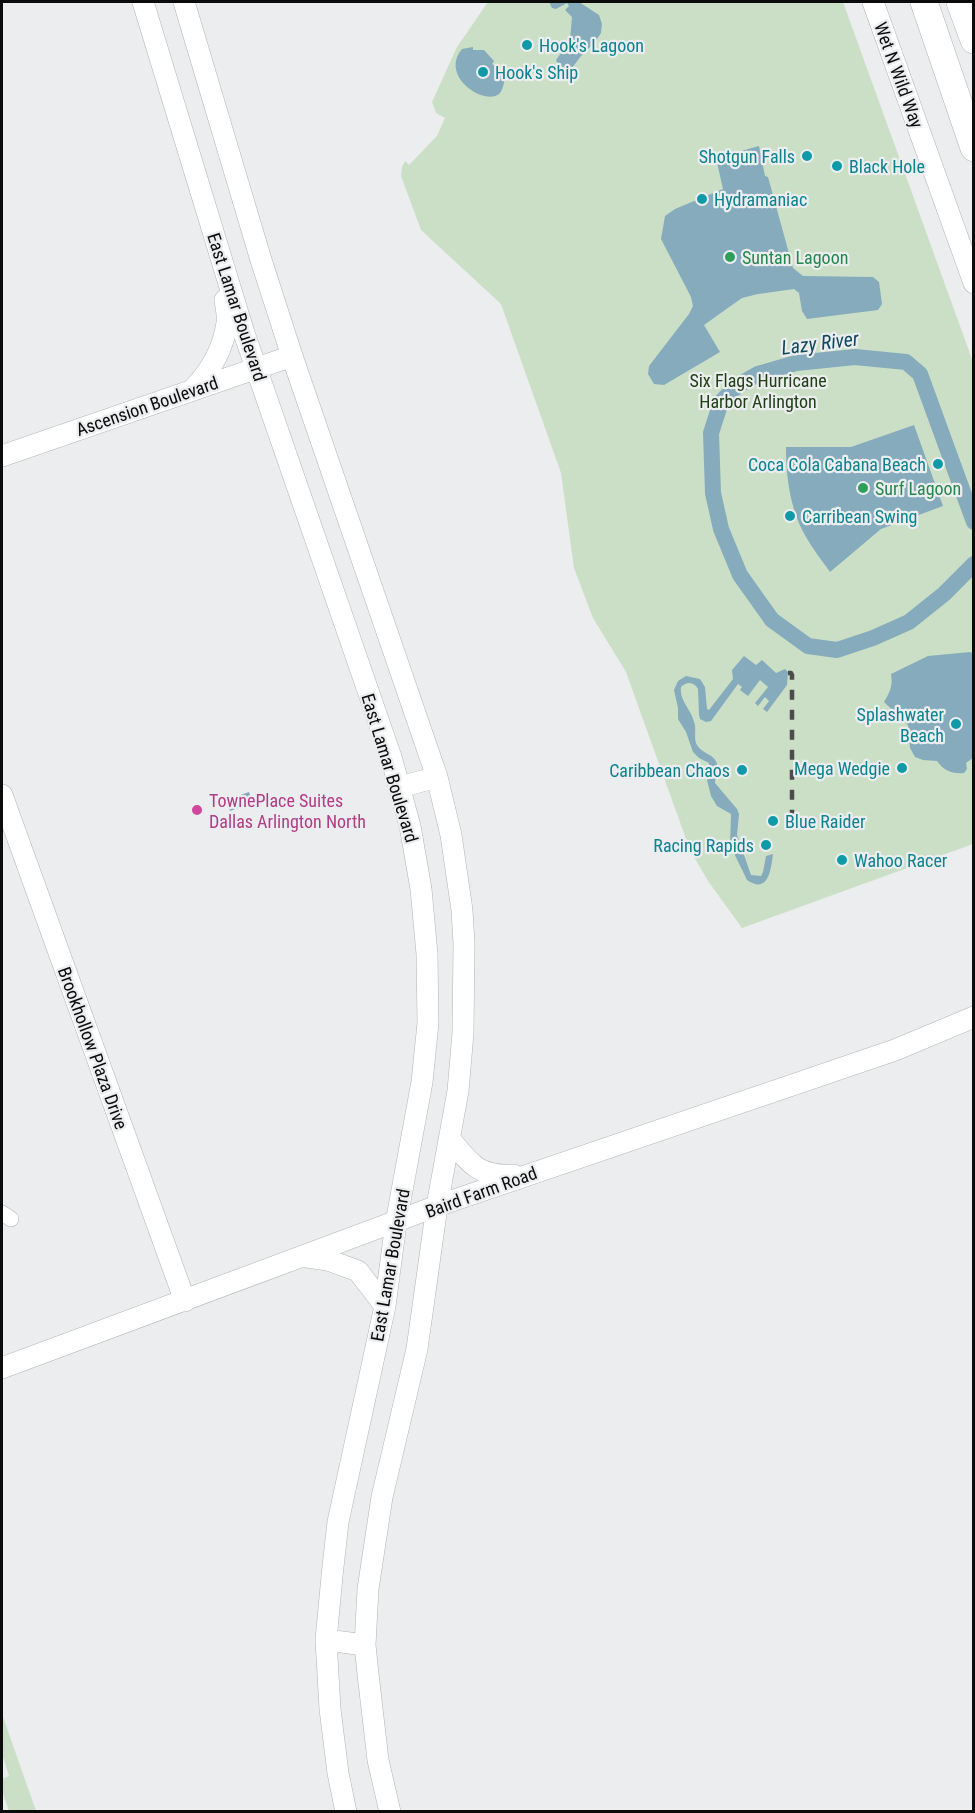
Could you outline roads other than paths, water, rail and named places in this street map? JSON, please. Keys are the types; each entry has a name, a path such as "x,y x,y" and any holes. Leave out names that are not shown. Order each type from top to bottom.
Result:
{"highway":[{"path":"924,2 974,148"},
{"path":"960,2 974,40"}],"main road":[{"name":"East Lamar Boulevard","path":"143,2 256,369 400,787 410,826 421,889 427,954 428,1011 422,1082 396,1223 385,1306 338,1522 326,1640 330,1709 338,1773 346,1812"},
{"name":"East Lamar Boulevard","path":"184,2 292,356 437,777 453,845 462,910 464,944 461,1064 437,1206 417,1349 381,1497 368,1589 365,1645 378,1760 390,1812"},
{"name":"Wet N Wild Way","path":"873,2 974,283"},
{"path":"190,392 206,375 223,339 227,322 222,263"},
{"name":"Ascension Boulevard","path":"2,456 292,356"},
{"path":"400,787 437,777"},
{"name":"Brookhollow Plaza Drive","path":"2,795 185,1300"},
{"name":"Baird Farm Road","path":"2,1368 437,1206 895,1050 974,1017"},
{"path":"450,1139 470,1164 486,1174 502,1176 529,1174"},
{"path":"303,1257 328,1260 358,1271 385,1306"},
{"path":"326,1640 365,1645"}],"water":[{"path":"549,2 579,2 599,15 602,24 601,33 595,42 569,72 558,65 556,60 570,40 572,17 565,10 569,6 567,3 556,9 552,8"},
{"path":"473,47 473,50 484,50 494,61 492,64 503,72 507,72 499,94 492,97 484,96 466,86 460,78 456,69 456,59 462,49"},
{"name":"Suntan Lagoon","path":"759,146 765,176 768,177 793,268 803,276 873,277 879,282 882,304 878,310 807,319 802,311 799,293 794,289 742,298 704,325 720,352 664,385 654,384 648,374 649,366 693,306 691,297 661,239 665,216 675,209 723,189 716,158"},
{"name":"Surf Lagoon","path":"914,425 943,506 881,529 830,572 806,537 796,516 788,482 786,447 851,447"},
{"path":"970,652 974,654 973,758 966,763 967,769 964,773 956,773 945,769 937,761 915,757 910,748 908,725 884,702 891,689 891,674 928,656"},
{"path":"744,656 756,665 762,660 776,673 785,669 788,672 787,685 767,712 763,709 769,701 765,697 758,706 755,703 768,687 760,680 748,696 740,690 742,687 738,684 711,721 706,722 700,719 699,715 698,689 688,683 681,687 681,692 695,725 697,745 716,761 715,783 739,814 737,835 751,875 761,876 766,856 773,854 768,878 760,884 747,880 730,845 731,814 717,806 711,796 707,780 709,763 693,752 686,732 678,719 674,690 678,681 686,676 700,679 705,687 709,710 733,679 732,670"},
{"path":"249,792 253,803 230,811 226,800"}],"waterway":[{"name":"Lazy River","path":"974,522 920,374 906,362 855,357 796,363 758,374 737,386 721,402 711,433 713,493 721,529 740,575 772,620 808,646 837,650 873,638 909,622 944,594 974,564"}],"railway":[{"path":"788,673 792,675 792,822"}],"place":[{"name":"Hook's Lagoon","path":"527,45"},
{"name":"Hook's Ship","path":"483,72"},
{"name":"Shotgun Falls","path":"807,156"},
{"name":"Black Hole","path":"837,166"},
{"name":"Hydramaniac","path":"702,199"},
{"name":"Suntan Lagoon","path":"730,257"},
{"name":"Coca Cola Cabana Beach","path":"938,464"},
{"name":"Surf Lagoon","path":"863,488"},
{"name":"Carribean Swing","path":"790,516"},
{"name":"Splashwater Beach","path":"956,724"},
{"name":"Mega Wedgie","path":"902,768"},
{"name":"Caribbean Chaos","path":"742,770"},
{"name":"TownePlace Suites Dallas Arlington North","path":"197,810"},
{"name":"Blue Raider","path":"773,821"},
{"name":"Racing Rapids","path":"766,845"},
{"name":"Wahoo Racer","path":"842,860"}],"park label":[{"name":"Six Flags Hurricane Harbor Arlington","path":"758,390"}]}
